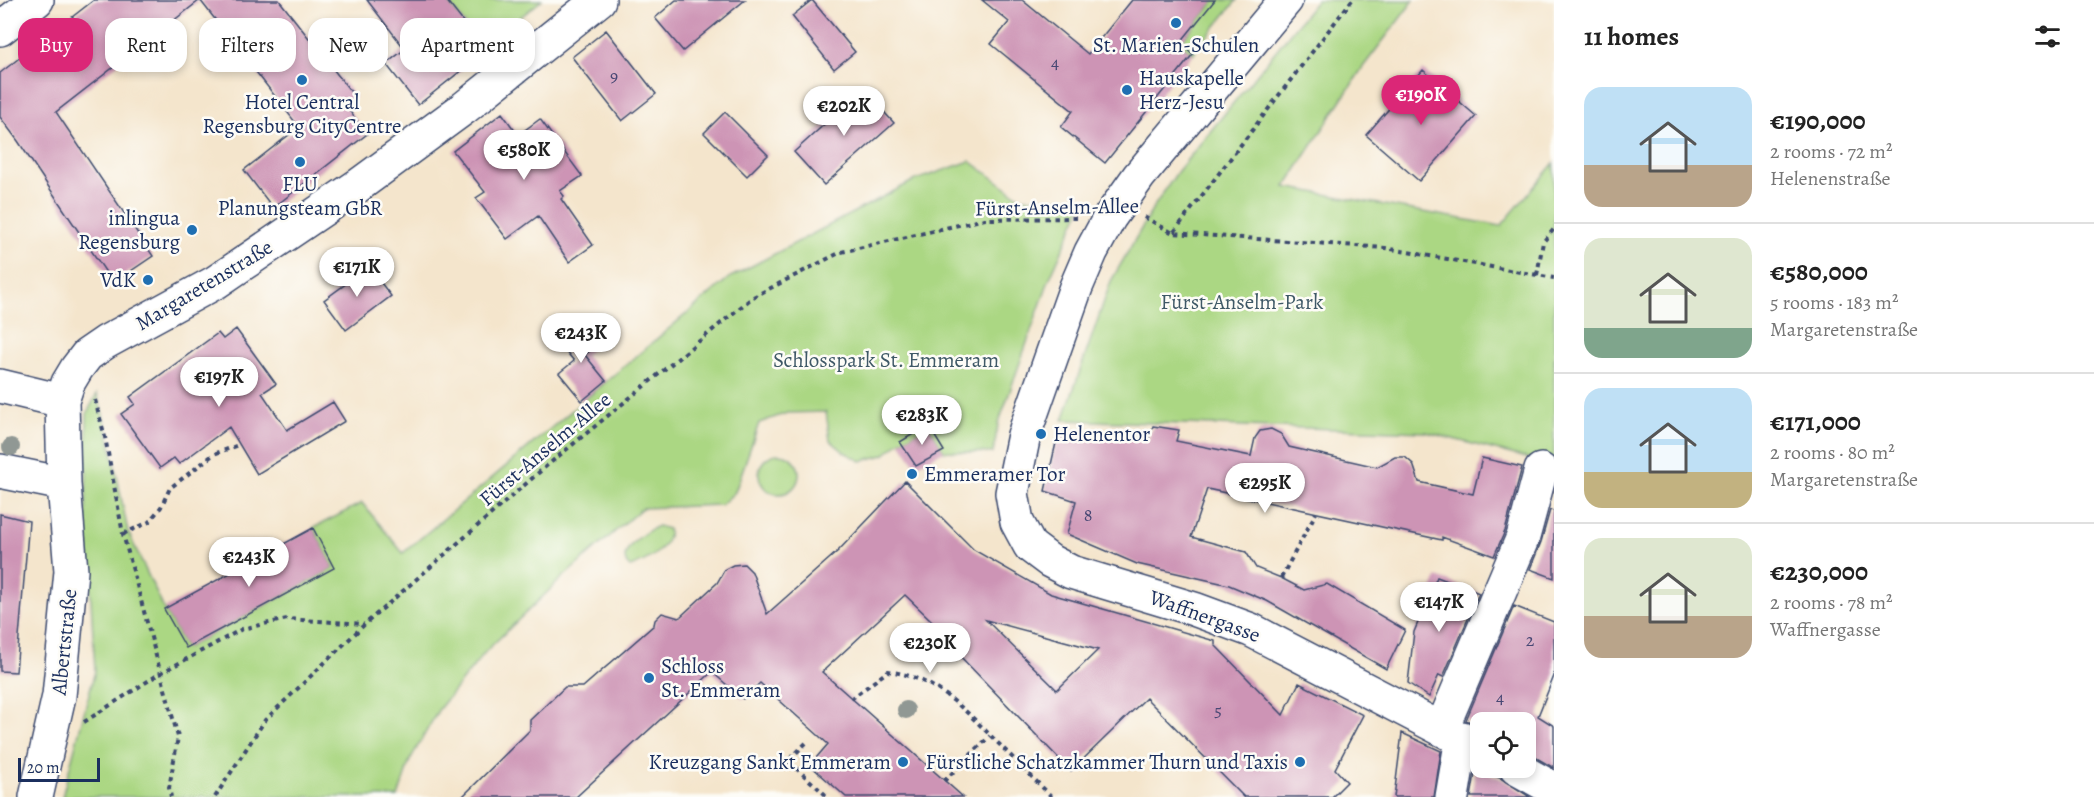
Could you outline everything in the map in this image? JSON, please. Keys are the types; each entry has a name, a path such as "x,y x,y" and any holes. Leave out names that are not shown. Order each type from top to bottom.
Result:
{"street":[{"path":"0,29 37,0"},
{"name":"Margaretenstraße","path":"64,484 62,401 68,384 87,355 106,342 216,282 359,185 464,108 599,0"},
{"name":"Waffnergasse","path":"1286,0 1139,176 1110,217 1091,252 1076,287 1025,432 1012,494 1017,522 1030,546 1050,561 1071,572 1194,609 1251,630 1461,738"},
{"path":"0,386 62,401"},
{"path":"1452,797 1461,738 1510,596 1541,470"},
{"path":"0,471 64,484"},
{"name":"Albertstraße","path":"36,797 59,696 71,571 64,484"},
{"path":"1534,778 1554,789"}],"path":[{"path":"1173,233 1352,0"},
{"name":"Fürst-Anselm-Allee","path":"215,797 265,720 365,624 544,468 753,297 841,252 985,219 1142,216 1173,233 1385,248 1554,279"},
{"path":"1537,275 1543,242 1554,229"},
{"path":"94,395 105,437 123,534 159,674 178,737 169,788 171,797"},
{"path":"123,534 149,522 161,507 170,488 214,454 236,446"},
{"path":"1281,578 1316,513"},
{"path":"83,722 159,674 242,629 287,619 365,624"},
{"path":"851,699 888,671 908,674 939,689 960,705 1052,797"},
{"path":"944,781 990,736"},
{"path":"806,743 788,761 828,797"}],"green space":[{"path":"446,0 542,0 519,18 460,18"},
{"path":"1215,0 1237,0 1193,54 1180,43"},
{"name":"Fürst-Anselm-Park","path":"1317,0 1414,0 1363,67 1285,187 1501,226 1554,163 1554,465 1426,432 1063,420 1111,281 1155,205 1178,171"},
{"name":"Schlosspark St. Emmeram","path":"970,161 1021,198 1085,199 1049,280 998,425 993,453 944,451 928,425 884,455 861,461 844,452 830,440 826,412 787,413 759,423 735,492 721,505 642,508 562,578 486,651 439,709 410,760 398,797 62,797 95,671 86,510 87,413 97,394 109,436 128,532 164,609 186,648 334,568 313,528 362,503 403,553 729,278 913,181"},
{"path":"779,454 793,460 799,474 793,488 779,494 765,488 759,474 765,460"},
{"path":"658,526 668,529 668,536 662,548 650,558 630,567 625,555 628,549 639,537"}],"building":[{"path":"94,0 200,0 177,18 105,18 105,72 107,72 56,112 153,256 113,283 0,117 0,73 18,59 18,72 93,72 93,18 71,18"},
{"path":"200,0 279,0 293,18 214,18"},
{"path":"367,0 446,0 460,18 400,18 400,43 388,27 388,18 381,18"},
{"path":"676,0 745,0 683,51 655,18"},
{"path":"812,0 855,52 834,69 792,16"},
{"path":"982,0 1022,0 1088,54 1132,0 1215,0 1180,43 1193,54 1105,163 1061,127 1073,111 991,44 1009,22"},
{"path":"296,22 308,37 308,72 335,72 355,97 345,105 367,134 273,208 244,170 299,127 256,72 296,72"},
{"path":"606,30 656,94 622,121 572,57"},
{"path":"400,53 400,72 459,72 418,105 388,67 388,62"},
{"path":"1423,70 1476,116 1419,181 1366,135"},
{"path":"863,89 894,123 824,185 794,152"},
{"path":"725,112 768,155 747,176 704,133"},
{"path":"502,113 518,135 540,119 582,176 560,191 564,196 561,199 593,245 569,262 538,216 507,239 476,198 485,192 453,151"},
{"path":"369,267 391,296 346,330 324,300"},
{"path":"581,324 598,344 585,355 606,381 582,401 559,373 574,361 559,343"},
{"path":"236,329 276,384 262,393 287,430 333,402 345,421 257,474 229,427 179,464 174,458 160,468 121,414 135,404 130,397 218,333 223,339"},
{"path":"928,425 944,451 916,466 900,442"},
{"path":"1153,426 1179,430 1176,441 1251,456 1255,438 1260,431 1271,429 1281,434 1289,447 1377,467 1395,457 1405,457 1413,464 1419,482 1473,494 1482,458 1522,467 1505,531 1494,556 1442,537 1442,540 1207,489 1191,537 1246,552 1256,568 1304,590 1327,584 1405,630 1386,669 1267,601 1229,585 1137,564 1067,534 1076,501 1045,491 1058,434 1148,440"},
{"path":"905,481 974,550 1051,594 1215,641 1215,645 1283,715 1299,683 1363,715 1335,769 1347,782 1332,797 1244,797 1146,698 1071,771 956,652 959,647 905,595 822,672 963,797 846,797 810,765 828,744 760,683 743,699 712,672 576,797 462,797 530,730 530,720 565,687 583,687 654,625 655,620 662,613 679,618 717,583 725,569 733,565 744,564 752,572 767,614 838,551","holes":["986,620 1098,650 1057,690"]},
{"path":"1550,510 1554,511 1554,578 1530,569"},
{"path":"0,514 29,521 16,672 0,671"},
{"path":"313,528 334,568 186,648 164,609"},
{"path":"1437,577 1479,593 1443,677 1439,675 1429,697 1408,683 1414,632"},
{"path":"1514,606 1554,622 1554,676 1538,716 1554,726 1554,768 1536,758 1536,712 1470,712 1470,722 1466,720"},
{"path":"1402,733 1441,751 1434,797 1394,797"},
{"path":"1474,778 1500,778 1530,797 1471,797"}],"place":[{"name":"St. Marien-Schulen","path":"1176,23"},
{"name":"Hotel Central Regensburg CityCentre","path":"302,80"},
{"name":"Hauskapelle Herz-Jesu","path":"1127,90"},
{"name":"FLU Planungsteam GbR","path":"300,162"},
{"name":"inlingua Regensburg","path":"192,230"},
{"name":"VdK","path":"148,280"},
{"name":"Helenentor","path":"1041,434"},
{"name":"Emmeramer Tor","path":"912,474"},
{"name":"Schloss St. Emmeram","path":"649,678"},
{"name":"Kreuzgang Sankt Emmeram","path":"903,762"},
{"name":"Fürstliche Schatzkammer Thurn und Taxis","path":"1300,762"}]}
